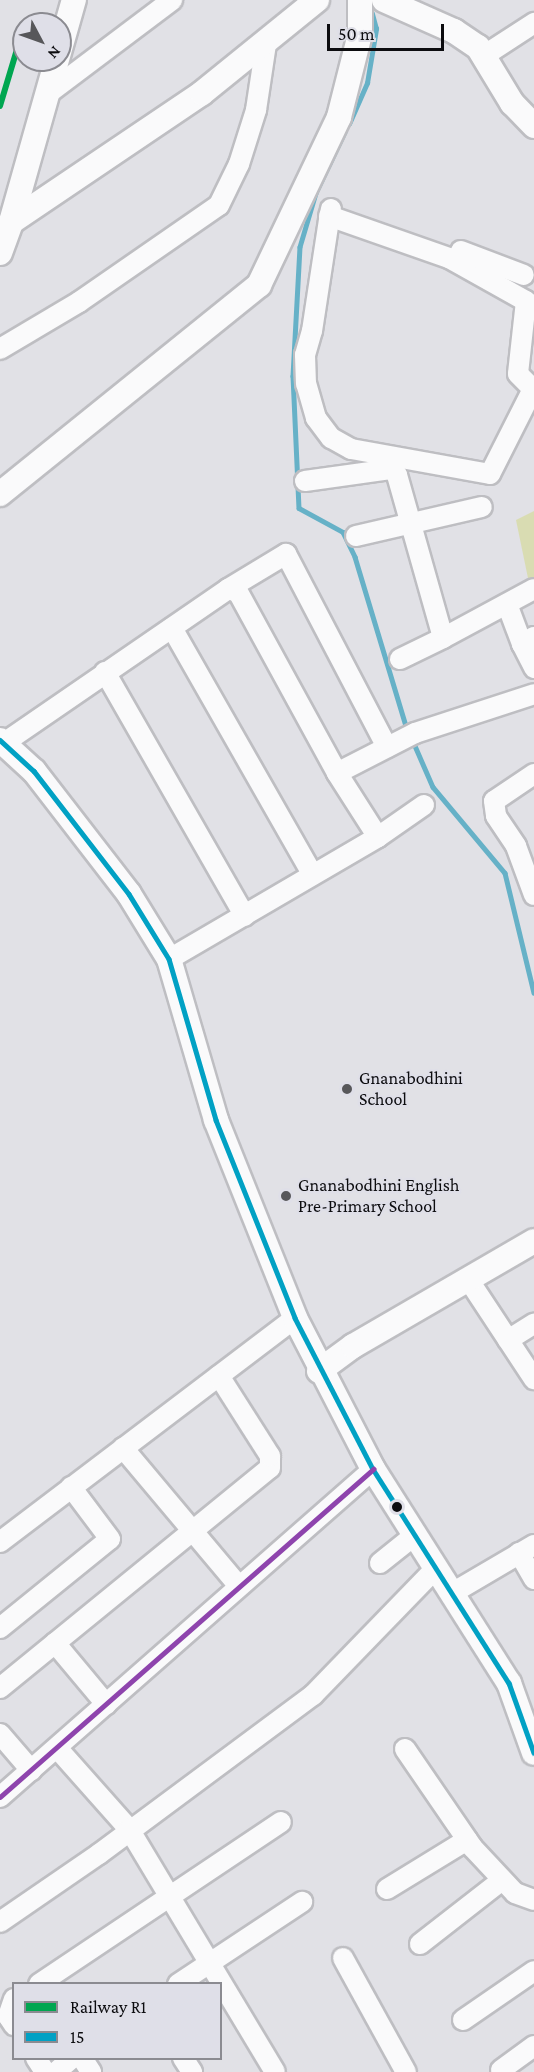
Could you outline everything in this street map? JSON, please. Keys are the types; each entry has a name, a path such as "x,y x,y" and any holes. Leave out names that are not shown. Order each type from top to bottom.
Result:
{"street":[{"path":"0,253 50,92 74,0"},
{"path":"50,92 172,0"},
{"path":"11,222 202,93 266,44 317,0"},
{"path":"360,0 360,34 353,71 316,206 312,331 305,355 306,384 316,417 331,438 351,449 490,474 533,389 518,374 526,301 460,257"},
{"path":"384,0 454,31 485,55 512,103 533,123"},
{"path":"485,55 534,23"},
{"path":"0,349 79,302 219,205 239,164 256,110 266,44"},
{"path":"316,206 460,257 524,275"},
{"path":"0,494 259,285 316,206"},
{"path":"305,481 392,469 411,524 443,638"},
{"path":"356,536 482,507"},
{"path":"402,740 286,554 228,589 2,742 34,771 129,894 170,959 216,1120 295,1318 319,1371 373,1469 436,1568 454,1592 509,1683 534,1753"},
{"path":"228,589 238,592 338,773 378,837"},
{"path":"400,659 534,589"},
{"path":"507,604 528,640 534,668"},
{"path":"172,628 313,875"},
{"path":"105,672 245,916"},
{"path":"338,773 402,740 534,694"},
{"path":"534,774 494,801 496,816 529,860 534,895"},
{"path":"170,959 378,837 424,805"},
{"path":"319,1371 534,1241"},
{"path":"468,1279 534,1379"},
{"path":"0,1542 295,1318"},
{"path":"508,1340 534,1324"},
{"path":"0,1688 192,1534 270,1468 270,1456 219,1376"},
{"path":"123,1448 192,1534 239,1586"},
{"path":"0,1797 373,1469"},
{"path":"0,1628 110,1539 71,1487"},
{"path":"380,1563 415,1535"},
{"path":"454,1592 527,1549 534,1579"},
{"path":"0,1922 99,1854 129,1828 314,1695 436,1568"},
{"path":"55,1643 106,1704"},
{"path":"0,1734 32,1770"},
{"path":"57,1748 129,1828 275,2072"},
{"path":"405,1749 467,1840 501,1881 514,1893 534,1900"},
{"path":"40,1982 281,1822"},
{"path":"387,1889 467,1840"},
{"path":"420,1944 501,1881"},
{"path":"180,1982 302,1902"},
{"path":"343,1958 406,2072"},
{"path":"464,2020 534,1971"},
{"path":"12,2005 8,2016 12,2022"},
{"path":"501,2070 534,2046"},
{"path":"56,2072 70,2060"}],"green space":[{"path":"534,511 534,580 529,583 516,520"}],"waterway":[{"path":"349,124 367,83 376,29 372,14"},
{"path":"345,132 316,193 300,247 293,376 299,508 343,532 355,557 408,732"},
{"path":"412,739 433,787 505,873 534,993"}],"rail line":[{"name":"R1","path":"0,106 12,66"}],"transit line":[{"name":"15","path":"0,740 34,771 129,894 169,959 216,1120 295,1318 373,1469 509,1683 534,1753"},
{"path":"0,1797 373,1469"}],"place":[{"name":"Gnanabodhini School","path":"347,1089"},
{"name":"Gnanabodhini English Pre-Primary School","path":"286,1196"}]}
